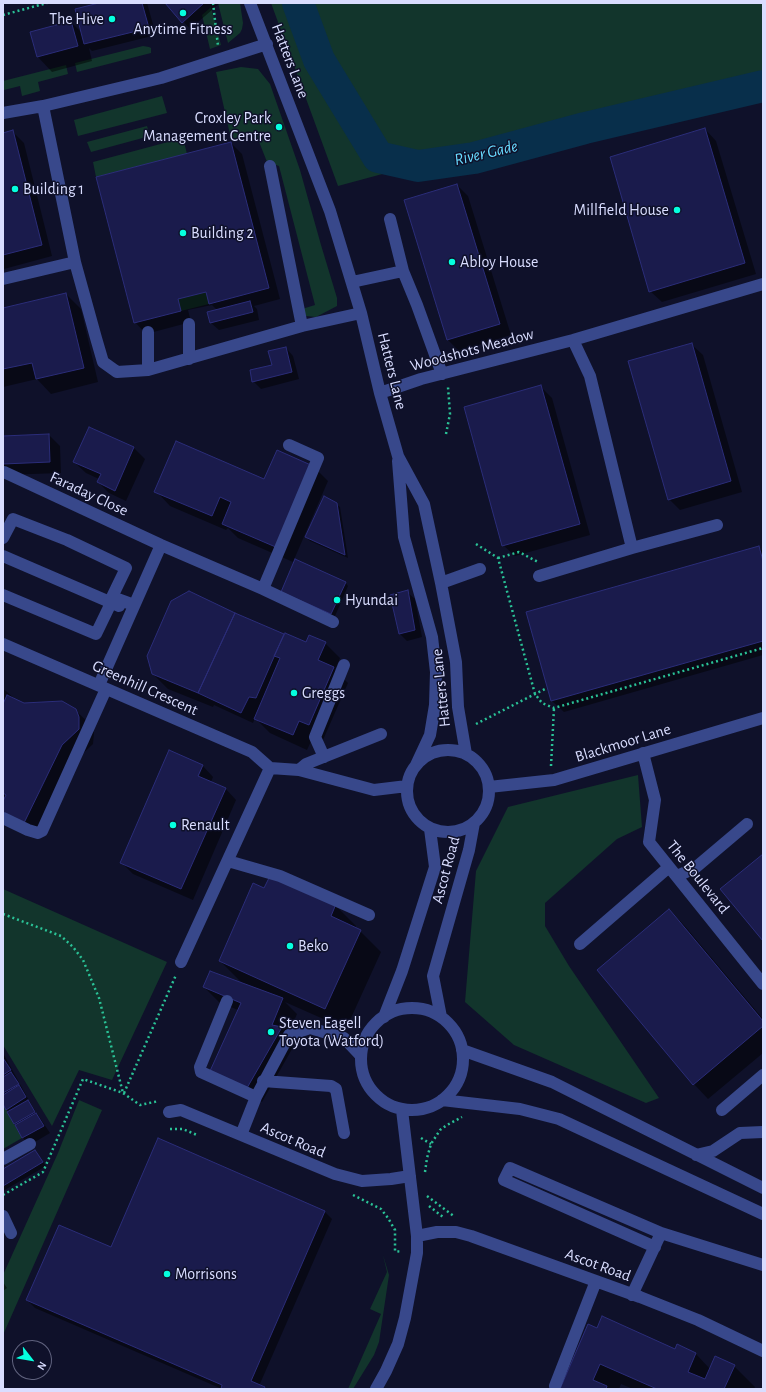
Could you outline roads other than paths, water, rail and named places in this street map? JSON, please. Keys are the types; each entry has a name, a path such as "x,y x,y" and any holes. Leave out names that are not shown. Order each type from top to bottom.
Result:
{"street":[{"name":"Hatters Lane","path":"250,3 330,211 361,313 380,393 398,456 424,504 456,662 458,707 466,754"},
{"path":"3,113 43,106 161,78 267,44"},
{"path":"43,106 75,262 103,362 117,372 148,370 302,326 361,313"},
{"path":"270,166 302,326"},
{"path":"390,219 403,271 442,374"},
{"path":"3,279 75,262"},
{"path":"352,282 403,271"},
{"name":"Woodshots Meadow","path":"380,393 421,379 573,340 763,284"},
{"path":"189,359 190,324"},
{"path":"148,332 148,370"},
{"path":"573,340 590,376 632,548"},
{"path":"263,589 318,458 289,445"},
{"path":"398,456 404,537 430,631 436,672 430,735 410,775 407,786 407,799 412,811 420,821 430,829 441,832 453,832 464,829 474,823 486,809 489,787 486,775 480,765 470,756 459,751 447,750 435,752 425,757 416,765"},
{"name":"Faraday Close","path":"4,472 161,545 263,589 333,622"},
{"path":"3,538 13,519 67,540 126,568 96,634 3,595"},
{"path":"539,576 632,548 717,525"},
{"path":"3,818 28,830 38,833 42,832 133,608 161,545"},
{"path":"3,556 133,608"},
{"path":"441,583 480,569"},
{"name":"Greenhill Crescent","path":"3,644 252,752 270,768"},
{"path":"324,757 315,737 344,665"},
{"name":"Blackmoor Lane","path":"489,787 554,780 763,718"},
{"path":"299,770 306,764 381,734"},
{"name":"The Boulevard","path":"643,753 654,800 650,842 763,984"},
{"path":"181,962 270,768 299,770 374,790 407,786"},
{"name":"Ascot Road","path":"441,1017 433,976 469,850 474,823"},
{"path":"677,876 695,868 747,824"},
{"name":"Ascot Road","path":"384,1017 402,971 435,867 430,829"},
{"path":"228,861 280,876 369,915"},
{"path":"580,944 669,867"},
{"path":"227,1001 200,1067 201,1072 256,1097"},
{"path":"410,1008 428,1011 441,1017 454,1029 462,1050 462,1068 460,1077 451,1092 442,1100 426,1108 402,1110 390,1106 380,1099 368,1086 363,1074 361,1056 365,1039 375,1024 384,1017 400,1010 410,1008"},
{"path":"241,1135 256,1097 288,1035 310,1028 344,1038 361,1056"},
{"path":"462,1050 552,1082 763,1188"},
{"path":"722,1110 763,1076"},
{"path":"264,1081 331,1086 336,1089 344,1133"},
{"path":"442,1100 520,1109 559,1119 763,1214"},
{"name":"Ascot Road","path":"168,1112 181,1110 349,1178 362,1181 410,1176"},
{"path":"376,1389 398,1344 406,1318 417,1253 417,1236 402,1110"},
{"path":"696,1154 713,1151 740,1133 763,1132"},
{"path":"3,1159 30,1144"},
{"path":"654,1247 504,1180 510,1168 661,1233 763,1265"},
{"path":"3,1216 11,1232"},
{"name":"Ascot Road","path":"417,1236 437,1232 456,1232 632,1294 698,1320 763,1351"},
{"path":"632,1294 661,1233"},
{"path":"555,1386 596,1281"}],"waterway":[{"name":"River Gade","path":"298,3 319,60 378,157 418,166 474,158 585,128 763,86"}],"place":[{"name":"Anytime Fitness","path":"183,13"},
{"name":"The Hive","path":"112,19"},
{"name":"Croxley Park Management Centre","path":"279,127"},
{"name":"Building 1","path":"15,189"},
{"name":"Millfield House","path":"677,210"},
{"name":"Building 2","path":"183,233"},
{"name":"Abloy House","path":"452,262"},
{"name":"Hyundai","path":"337,600"},
{"name":"Greggs","path":"294,693"},
{"name":"Renault","path":"173,825"},
{"name":"Beko","path":"290,946"},
{"name":"Steven Eagell Toyota (Watford)","path":"271,1032"},
{"name":"Morrisons","path":"167,1274"}]}
